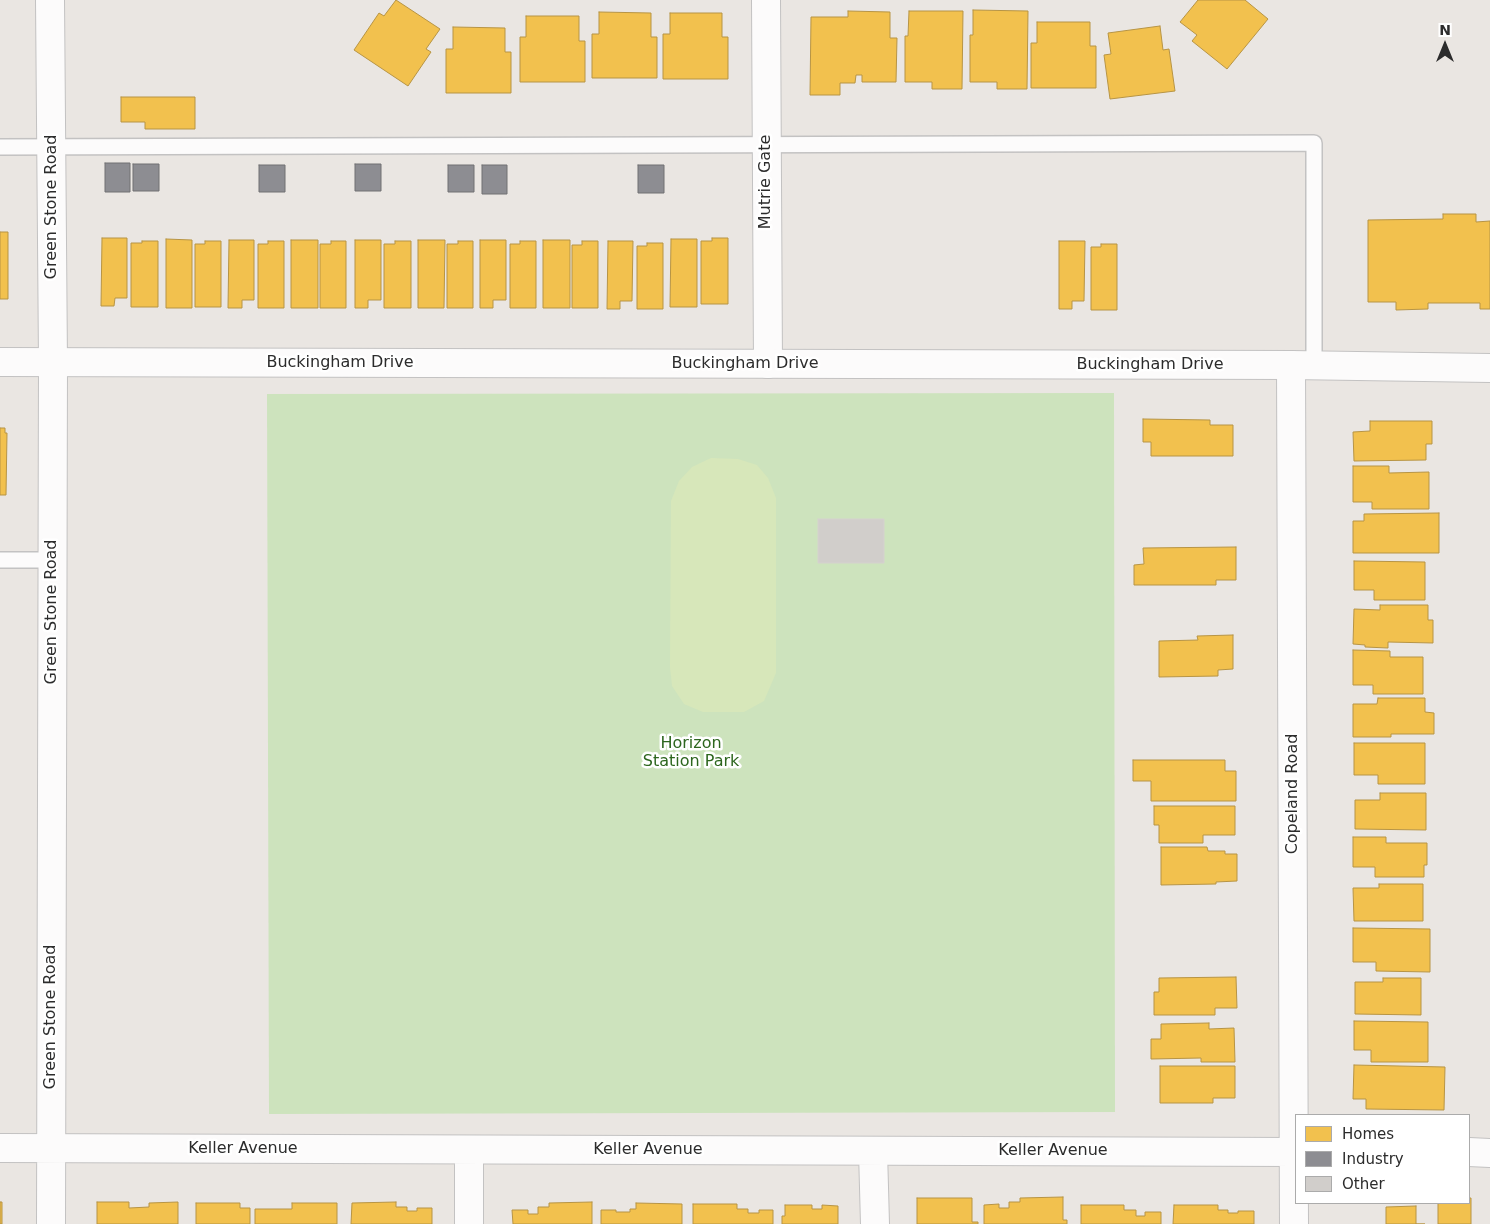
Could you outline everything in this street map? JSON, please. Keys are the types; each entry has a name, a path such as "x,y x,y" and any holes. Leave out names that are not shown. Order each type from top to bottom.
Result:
{"street":[{"name":"Green Stone Road","path":"50,0 53,362 50,1224"},
{"name":"Mutrie Gate","path":"766,0 768,364"},
{"name":"Buckingham Drive","path":"0,362 1303,365 1490,368"},
{"name":"Copeland Road","path":"1296,1114 1303,365"},
{"name":"Keller Avenue","path":"0,1148 1295,1152"},
{"path":"469,1150 469,1224"},
{"path":"873,1151 875,1224"},
{"path":"1470,1152 1490,1152"},
{"name":"Copeland Road","path":"1294,1224 1295,1188"}],"lane":[{"path":"0,146 1314,143 1303,365"},
{"path":"0,560 52,560"}],"green space":[{"name":"Horizon Station Park","path":"1114,393 1115,1112 269,1114 267,394"},
{"path":"711,458 738,459 757,465 768,478 776,498 776,673 764,701 744,712 703,712 684,704 672,686 670,667 671,501 679,481 692,467"}],"building: Homes":[{"path":"396,0 440,29 426,49 431,52 408,86 354,50 379,13 384,16"},
{"path":"1198,0 1245,0 1268,19 1227,69 1192,41 1197,35 1180,22"},
{"path":"973,10 1028,11 1027,89 997,89 997,82 970,82 970,35 973,35"},
{"path":"848,11 890,12 890,38 897,38 896,82 862,82 862,75 856,75 855,83 840,83 840,95 810,95 811,17 848,17"},
{"path":"909,11 963,11 962,89 932,89 932,82 905,82 905,36 908,36"},
{"path":"599,12 651,13 651,37 657,37 657,78 592,78 592,34 599,34"},
{"path":"670,13 722,13 722,37 728,37 728,79 663,79 663,34 670,34"},
{"path":"526,16 579,16 579,41 585,41 585,82 520,82 520,37 526,37"},
{"path":"1037,22 1090,22 1090,46 1096,46 1096,88 1031,88 1031,43 1037,43"},
{"path":"1160,26 1163,50 1169,49 1175,91 1110,99 1104,55 1111,54 1108,33"},
{"path":"453,27 505,28 505,52 511,52 511,93 446,93 446,49 453,49"},
{"path":"121,97 195,97 195,129 145,129 145,122 121,122"},
{"path":"1443,214 1476,214 1476,222 1490,221 1490,309 1480,309 1480,303 1428,303 1428,309 1396,310 1396,302 1368,302 1368,220 1443,219"},
{"path":"0,232 8,232 8,299 0,299"},
{"path":"102,238 127,238 127,298 115,298 114,306 101,306"},
{"path":"712,238 728,238 728,304 701,304 701,241 712,241"},
{"path":"166,239 192,240 192,308 166,308"},
{"path":"671,239 697,239 697,307 670,307"},
{"path":"229,240 254,240 254,300 242,300 242,308 228,308"},
{"path":"291,240 318,240 318,308 291,308"},
{"path":"355,240 381,240 381,300 368,300 368,308 355,308"},
{"path":"418,240 445,240 444,308 418,308"},
{"path":"480,240 506,240 506,300 493,300 493,308 480,308"},
{"path":"543,240 570,240 570,308 543,308"},
{"path":"142,241 158,241 158,307 131,307 131,243 142,243"},
{"path":"205,241 221,241 221,307 195,307 195,244 205,244"},
{"path":"268,241 284,241 284,308 258,308 258,244 268,244"},
{"path":"331,241 346,241 346,308 320,308 320,244 331,244"},
{"path":"395,241 411,241 411,308 384,308 384,244 395,244"},
{"path":"458,241 473,241 473,308 447,308 447,244 458,244"},
{"path":"520,241 536,241 536,308 510,308 510,244 520,244"},
{"path":"582,241 598,241 598,308 572,308 572,245 582,245"},
{"path":"608,241 633,241 632,301 620,301 620,309 607,309"},
{"path":"1059,241 1085,241 1084,301 1072,301 1072,309 1059,309"},
{"path":"647,243 663,243 663,309 637,309 637,246 647,246"},
{"path":"1101,244 1117,244 1117,310 1091,310 1091,247 1101,247"},
{"path":"1143,419 1210,420 1210,425 1233,425 1233,456 1151,456 1151,442 1143,442"},
{"path":"1370,421 1432,421 1432,444 1426,444 1426,460 1354,461 1353,432 1370,431"},
{"path":"0,428 5,428 5,433 7,433 6,495 0,495"},
{"path":"1353,466 1389,466 1389,473 1429,472 1429,509 1372,509 1372,502 1353,502"},
{"path":"1439,513 1439,553 1353,553 1353,521 1364,521 1364,514"},
{"path":"1236,547 1236,580 1216,580 1216,585 1134,585 1134,565 1144,564 1143,548"},
{"path":"1354,561 1425,562 1425,600 1374,600 1374,590 1354,590"},
{"path":"1380,605 1428,605 1428,620 1433,620 1433,643 1388,642 1388,648 1365,647 1365,645 1353,644 1354,609 1380,610"},
{"path":"1233,635 1233,669 1218,670 1218,676 1159,677 1159,641 1198,640 1197,636"},
{"path":"1353,650 1390,651 1390,657 1423,657 1423,694 1373,694 1373,685 1353,685"},
{"path":"1378,698 1425,698 1425,712 1434,713 1434,734 1391,734 1391,737 1353,737 1353,704 1377,704"},
{"path":"1354,743 1425,743 1425,784 1378,784 1378,775 1354,775"},
{"path":"1133,760 1225,760 1225,771 1236,771 1236,801 1151,801 1151,781 1133,781"},
{"path":"1380,793 1426,793 1426,830 1355,829 1355,800 1380,800"},
{"path":"1154,806 1235,806 1235,835 1203,835 1203,843 1159,843 1159,825 1154,825"},
{"path":"1353,837 1386,837 1386,843 1427,843 1427,865 1424,865 1424,877 1375,877 1375,867 1353,867"},
{"path":"1161,847 1207,847 1208,851 1225,851 1225,854 1237,854 1237,881 1216,882 1216,884 1161,885"},
{"path":"1379,884 1423,884 1423,921 1354,921 1353,888 1379,888"},
{"path":"1353,928 1430,929 1430,972 1376,971 1376,962 1353,962"},
{"path":"1236,977 1237,1008 1215,1008 1215,1015 1154,1015 1154,992 1159,992 1159,978"},
{"path":"1383,978 1421,978 1421,1015 1355,1014 1355,982 1383,982"},
{"path":"1354,1021 1428,1022 1428,1062 1371,1062 1371,1050 1354,1050"},
{"path":"1209,1023 1209,1029 1234,1028 1235,1062 1201,1062 1201,1058 1151,1059 1151,1039 1161,1039 1161,1024"},
{"path":"1354,1065 1445,1067 1444,1110 1366,1109 1366,1099 1353,1099"},
{"path":"1160,1066 1235,1066 1235,1098 1213,1098 1213,1103 1160,1103"},
{"path":"1063,1197 1063,1220 1067,1220 1067,1224 984,1224 984,1205 999,1204 999,1208 1009,1208 1009,1202 1020,1202 1020,1198"},
{"path":"917,1198 972,1198 972,1222 978,1222 978,1224 917,1224"},
{"path":"1471,1198 1471,1224 1438,1224 1438,1204 1470,1204"},
{"path":"0,1202 2,1202 2,1224 0,1224"},
{"path":"97,1202 129,1202 129,1208 149,1207 149,1203 178,1202 178,1224 97,1224"},
{"path":"396,1202 396,1207 407,1207 407,1211 417,1211 417,1208 432,1208 432,1224 351,1224 352,1203"},
{"path":"592,1202 592,1224 513,1224 512,1210 528,1210 528,1214 538,1214 538,1207 549,1207 549,1203"},
{"path":"196,1203 240,1203 240,1208 250,1208 250,1224 196,1224"},
{"path":"292,1203 337,1203 337,1224 255,1224 255,1209 292,1209"},
{"path":"636,1203 682,1204 682,1224 601,1224 601,1210 630,1212 630,1209 636,1209"},
{"path":"693,1204 737,1204 737,1209 748,1209 748,1213 759,1213 759,1210 773,1210 773,1224 693,1224"},
{"path":"785,1205 812,1205 812,1209 822,1209 822,1205 838,1206 838,1224 782,1224 782,1216 785,1216"},
{"path":"1081,1205 1124,1205 1124,1210 1136,1210 1136,1216 1145,1216 1145,1212 1161,1212 1161,1224 1081,1224"},
{"path":"1174,1205 1218,1205 1218,1210 1228,1210 1228,1213 1254,1211 1254,1224 1173,1224"},
{"path":"1416,1206 1416,1224 1386,1224 1386,1207"}],"building: Industry":[{"path":"105,163 130,163 130,192 105,192"},
{"path":"133,164 159,164 159,191 133,191"},
{"path":"355,164 381,164 381,191 355,191"},
{"path":"259,165 285,165 285,192 259,192"},
{"path":"448,165 474,165 474,192 448,192"},
{"path":"482,165 507,165 507,194 482,194"},
{"path":"638,165 664,165 664,193 638,193"}],"building: Other":[{"path":"818,519 884,519 884,563 818,563"}]}
